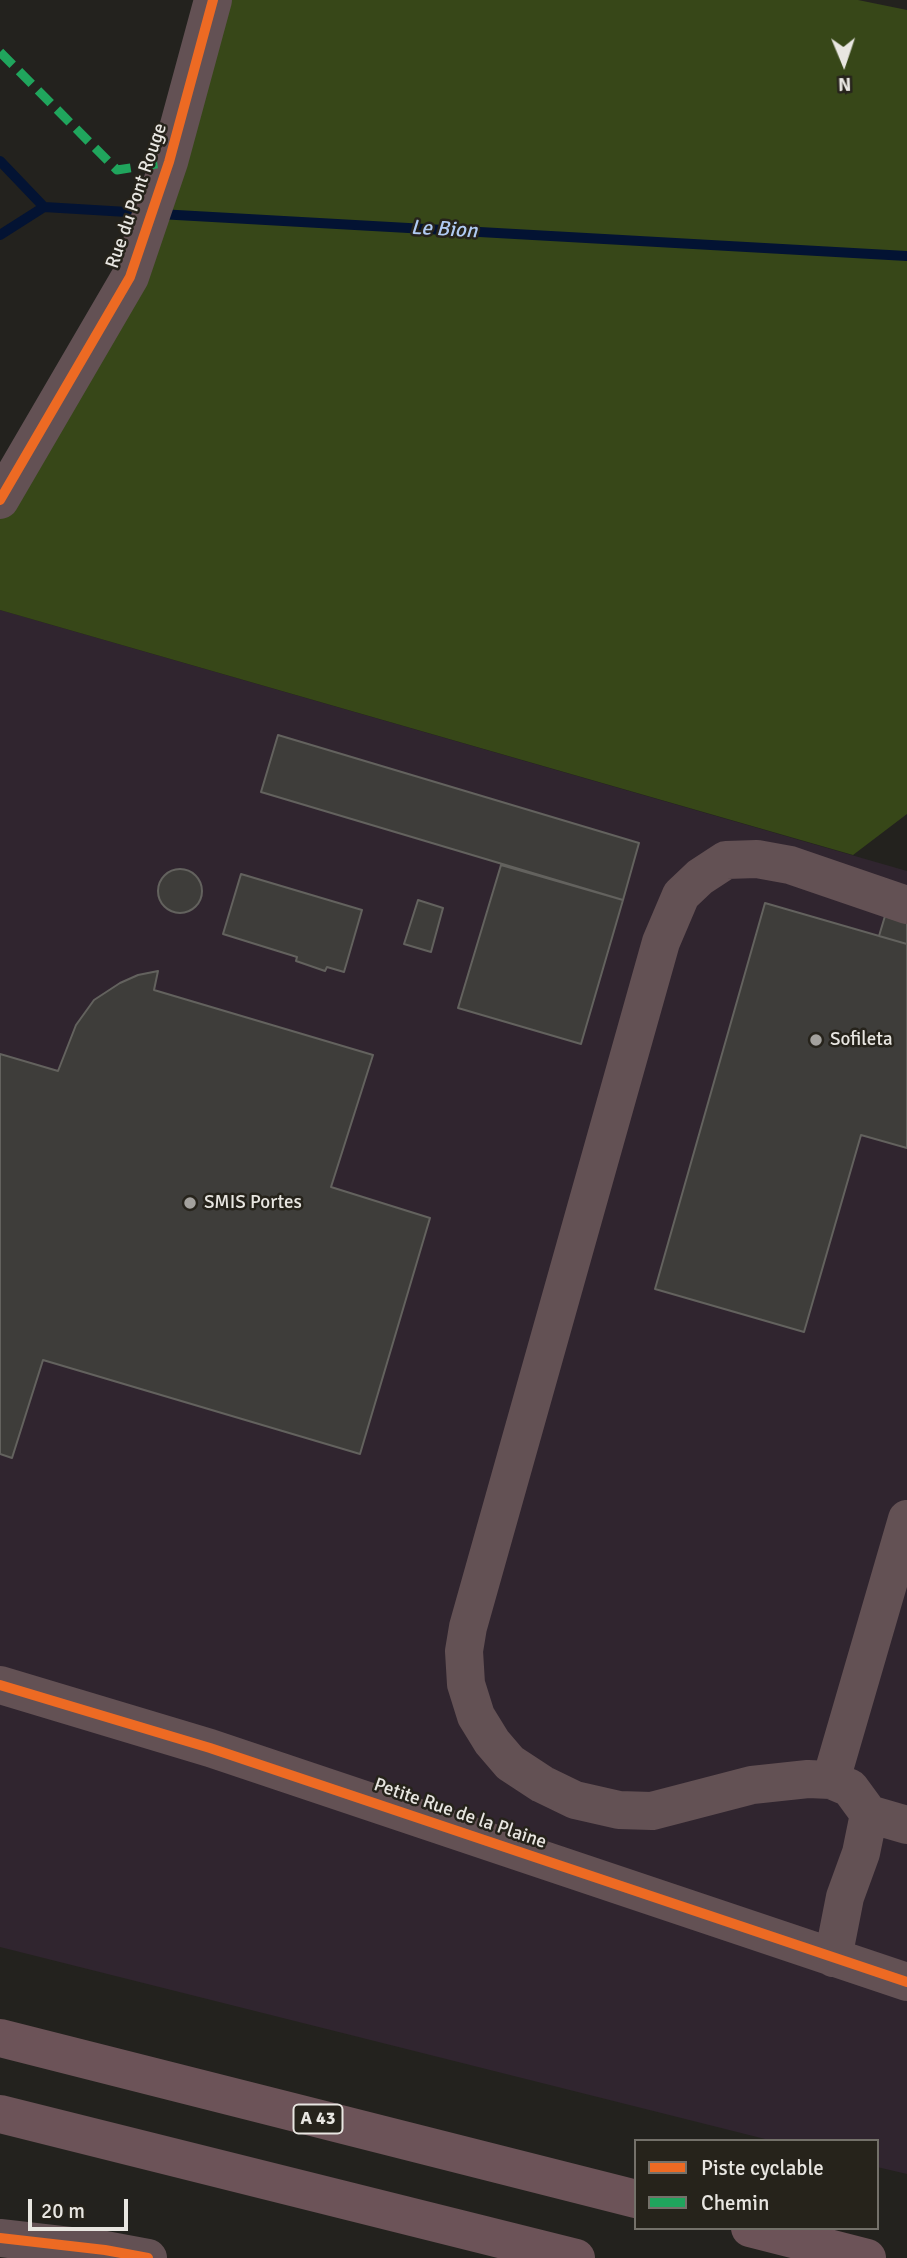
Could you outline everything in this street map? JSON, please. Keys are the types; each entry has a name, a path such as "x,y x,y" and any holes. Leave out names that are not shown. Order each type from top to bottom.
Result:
{"highway":[{"name":"A 43","path":"0,2038 634,2198"},
{"path":"0,2114 576,2258"},
{"path":"758,2230 867,2258"}],"street":[{"name":"Rue du Pont Rouge","path":"0,499 130,276 169,163 213,0"},
{"path":"907,905 790,865 757,859 726,860 700,877 681,895 661,942 468,1627 464,1651 466,1684 476,1716 492,1742 510,1763 541,1784 575,1800 619,1810 652,1811 752,1785 808,1779 831,1780 850,1788 869,1814 907,1825"},
{"path":"831,1780 907,1519"},
{"name":"Petite Rue de la Plaine","path":"0,1685 210,1748 907,1982"},
{"path":"832,1958 845,1897 861,1853 869,1814"},
{"path":"0,2238 105,2250 148,2258"}],"shaded area":[{"path":"0,610 907,871 907,2174 879,2167 879,2139 765,2139 0,1947"}],"green space":[{"path":"211,0 858,0 907,10 907,814 853,855 0,610 0,500 130,277"}],"building":[{"path":"278,735 639,843 623,900 261,792"},
{"path":"501,865 623,900 581,1044 458,1008"},
{"path":"180,869 196,875 202,891 196,907 180,913 164,907 158,891 164,875"},
{"path":"241,874 362,910 344,972 327,967 325,971 296,961 297,957 223,934"},
{"path":"418,900 443,908 431,952 404,944"},
{"name":"Sofileta","path":"765,903 907,944 907,1148 861,1135 804,1332 655,1289"},
{"path":"885,916 907,923 907,944 879,936"},
{"name":"SMIS Portes","path":"158,971 154,990 373,1055 331,1187 430,1218 360,1454 43,1360 12,1458 0,1454 0,1054 58,1071 76,1025 94,1000 120,983 138,975"}],"waterway":[{"name":"Le Bion","path":"0,161 44,207 144,213"},
{"path":"0,235 44,207"},
{"name":"Le Bion","path":"159,214 907,256"}],"marked path":[{"path":"0,52 117,170 169,162"}],"cycle path":[{"path":"0,500 130,277 169,162 213,0"},
{"path":"0,1685 210,1748 907,1982"},
{"path":"0,2238 105,2250 148,2258"}],"place":[{"name":"Sofileta","path":"816,1040"},
{"name":"SMIS Portes","path":"190,1203"}]}
